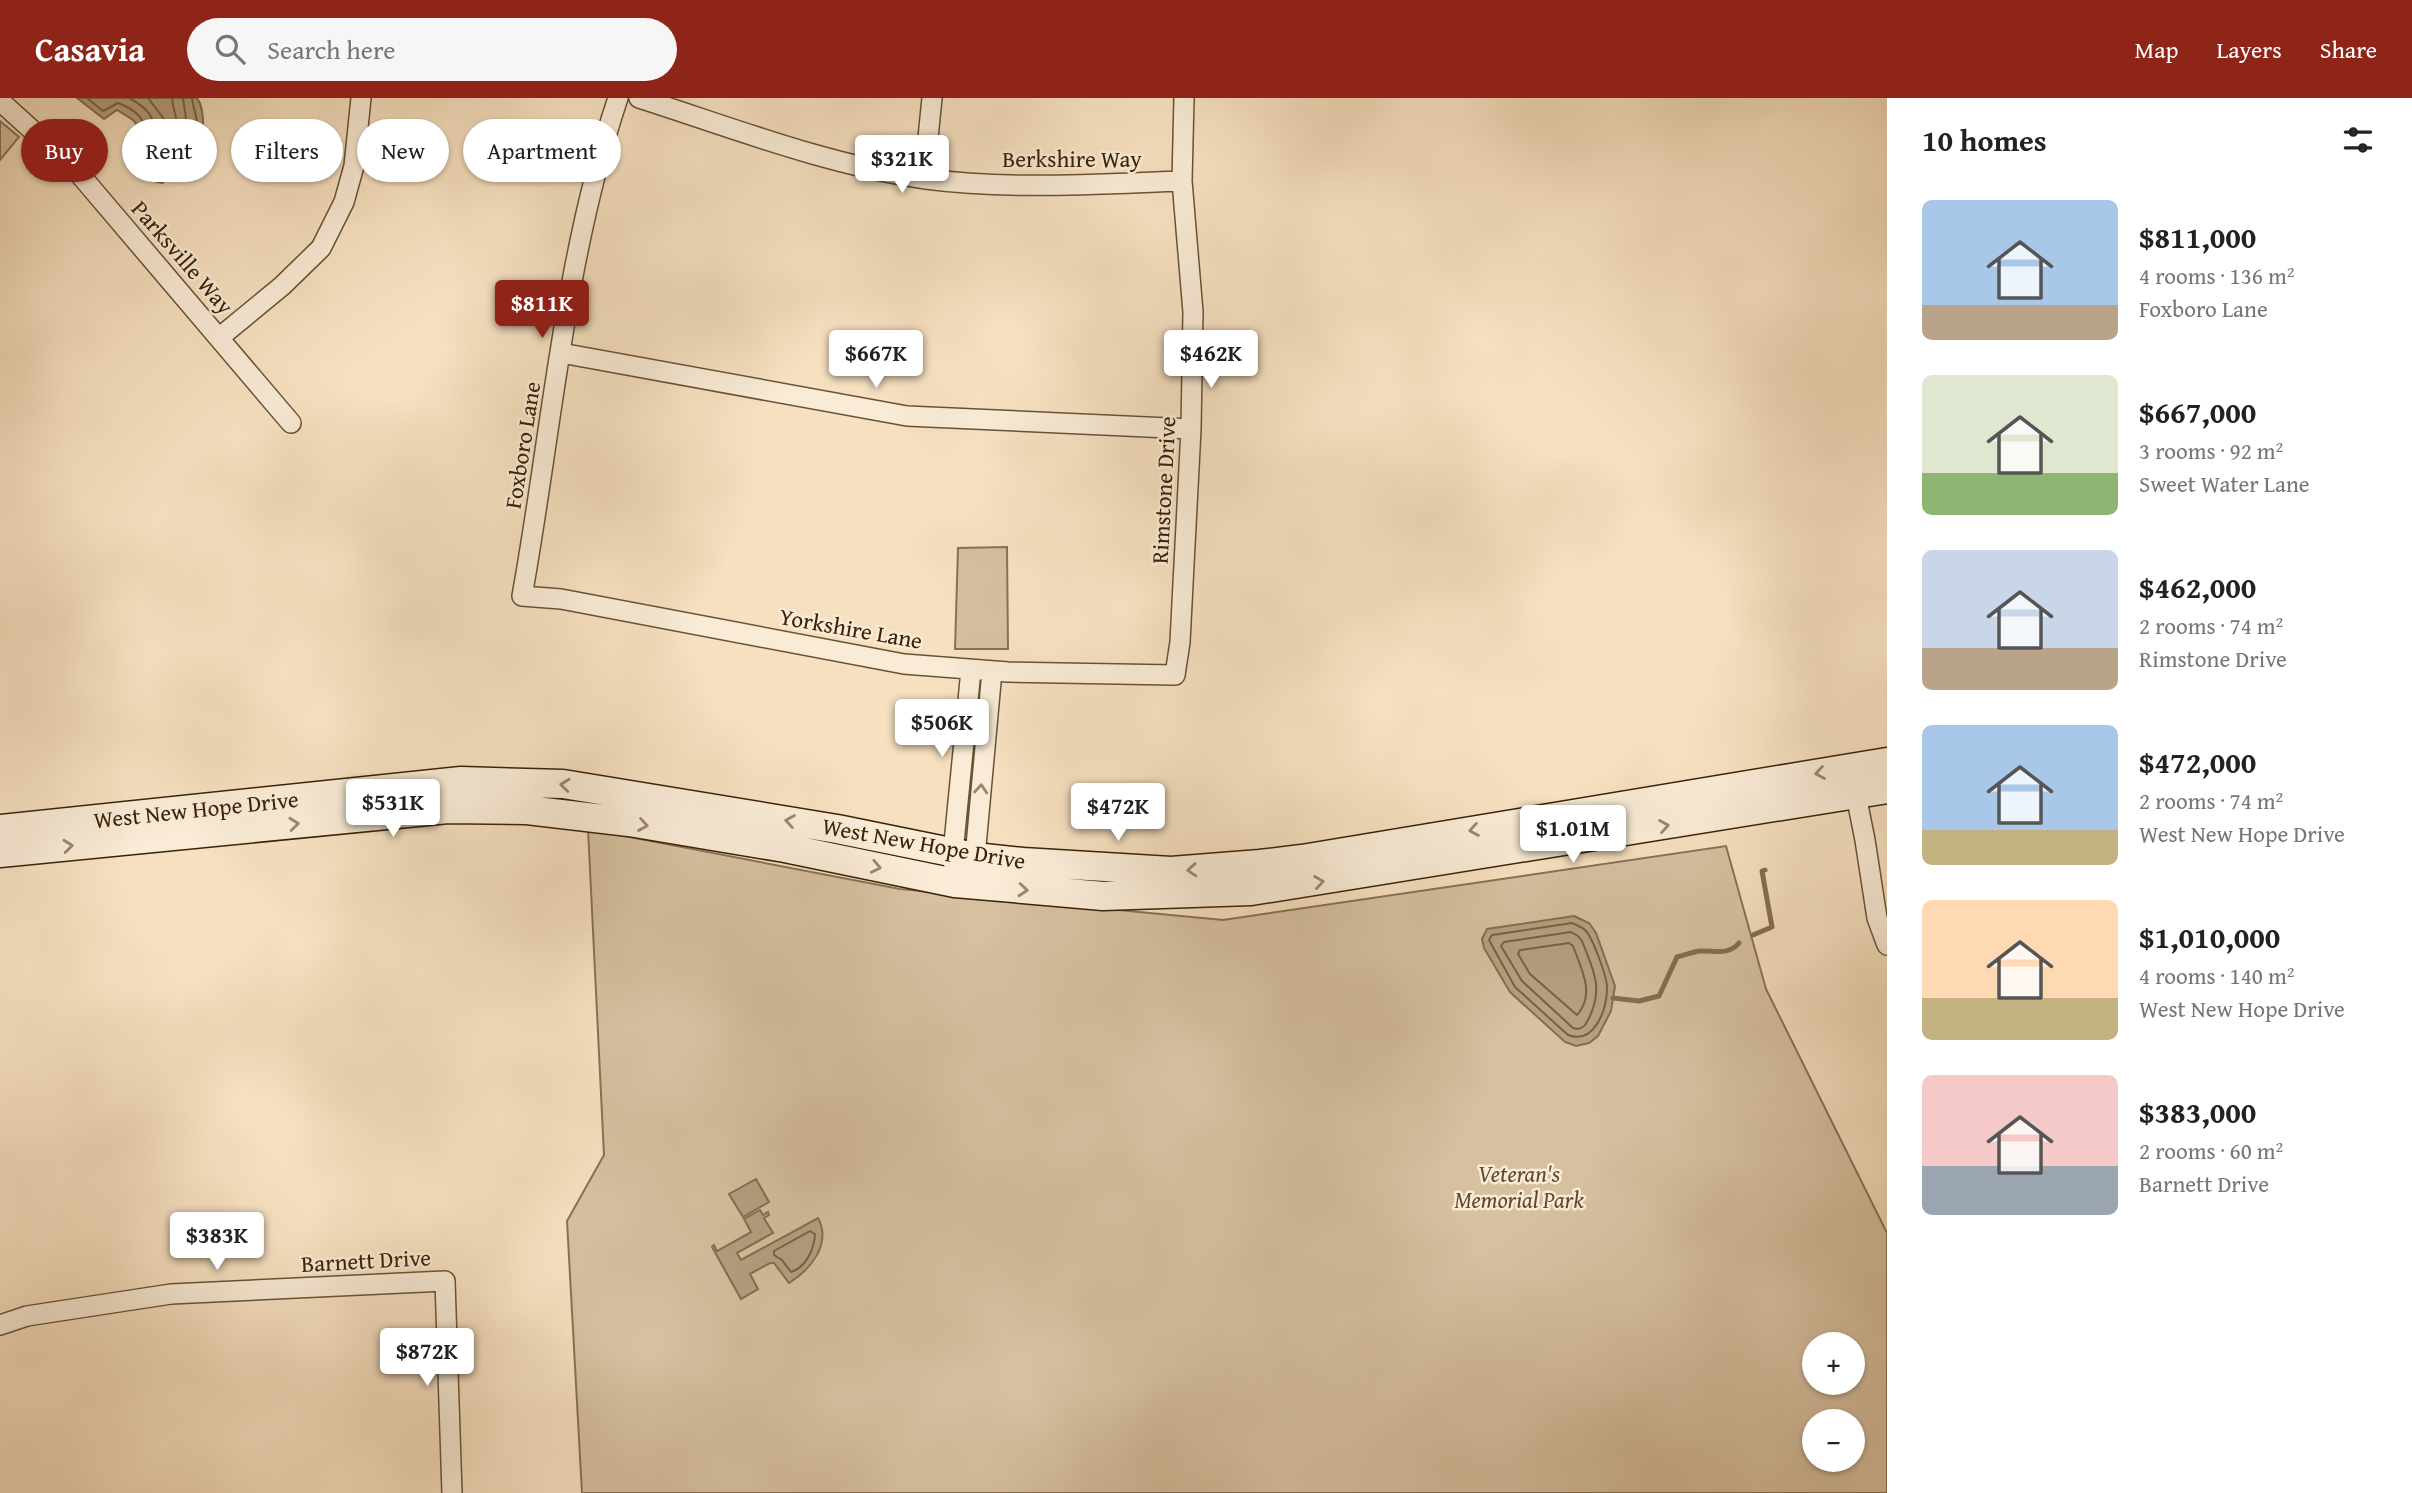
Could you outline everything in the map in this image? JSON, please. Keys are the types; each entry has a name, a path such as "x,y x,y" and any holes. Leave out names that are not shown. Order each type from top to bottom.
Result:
{"main road":[{"name":"West New Hope Drive","path":"0,829 461,781 564,784 837,829 964,855 1171,871 1260,864 1887,762"},
{"name":"West New Hope Drive","path":"0,853 448,809 527,810 629,822 785,848 955,883 1104,895 1251,891 1887,789"}],"street":[{"path":"220,337 282,286 321,248 344,202 354,166 361,98"},
{"name":"Foxboro Lane","path":"522,596 575,260 594,173 618,98"},
{"name":"Berkshire Way","path":"639,98 835,161 924,178 958,182 1075,185 1182,181"},
{"path":"924,178 932,98"},
{"name":"Rimstone Drive","path":"1175,675 1180,642 1191,429 1193,312 1182,181 1184,98"},
{"name":"Parksville Way","path":"0,101 76,170 291,423"},
{"path":"561,353 907,416 1191,429"},
{"name":"Yorkshire Lane","path":"522,596 561,598 904,664 992,671 1175,675"},
{"path":"964,855 971,670"},
{"path":"955,883 964,855 992,671"},
{"path":"1856,795 1877,918 1887,944"},
{"name":"Barnett Drive","path":"0,1325 27,1316 171,1294 444,1282 452,1493"}],"green space":[{"path":"0,121 19,137 0,160"},
{"path":"1007,547 1008,649 955,649 958,548"},
{"name":"Veteran's Memorial Park","path":"588,829 900,889 1223,920 1726,846 1766,989 1887,1233 1887,1493 582,1493 567,1221 604,1155"}],"water":[{"path":"77,98 197,98 203,119 131,119 117,110 104,119"},
{"path":"1574,916 1589,923 1596,933 1615,986 1611,1011 1598,1036 1589,1043 1576,1046 1565,1042 1510,992 1484,948 1482,939 1487,929"},
{"path":"756,1179 769,1202 743,1217 729,1194"},
{"path":"760,1210 763,1215 768,1212 769,1215 764,1218 773,1233 737,1253 741,1260 818,1218 822,1228 821,1247 811,1264 789,1283 774,1263 750,1274 758,1289 741,1299 712,1247 714,1245 717,1251 751,1232 744,1219"}],"waterway":[{"path":"1753,935 1772,927 1762,871 1765,870"},
{"path":"1613,998 1639,1001 1659,996 1677,957 1700,951 1726,951 1739,943"}]}
